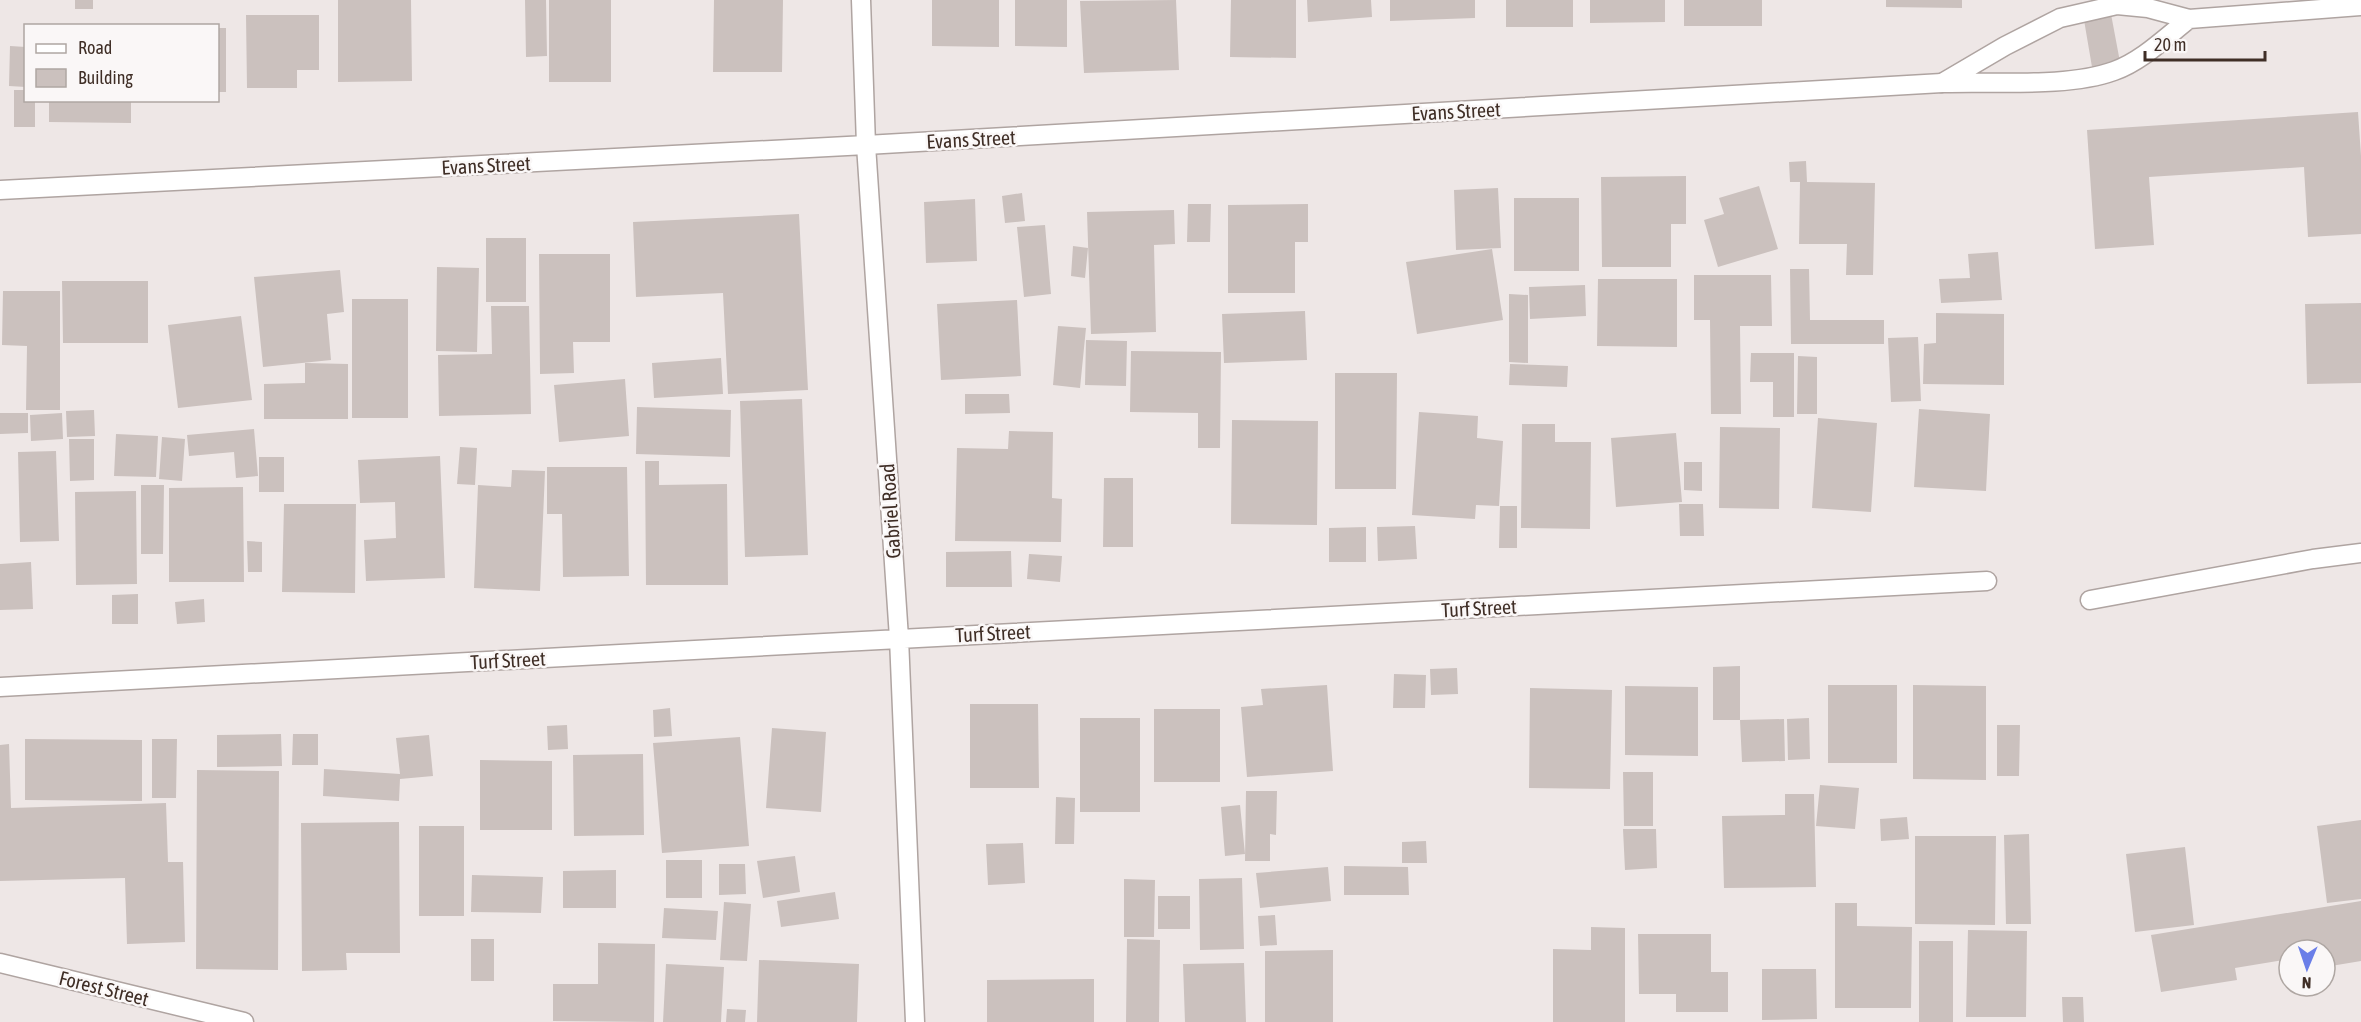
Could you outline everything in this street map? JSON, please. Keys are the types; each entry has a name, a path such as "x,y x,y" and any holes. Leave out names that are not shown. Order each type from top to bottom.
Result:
{"street":[{"name":"Gabriel Road","path":"861,0 866,145 899,638 915,1022"},
{"path":"1942,83 2004,45 2060,18 2117,5 2148,8 2189,18 2361,6"},
{"name":"Evans Street","path":"0,190 866,145 1942,83 2073,81 2127,65 2158,44 2189,18"},
{"path":"2090,600 2313,559 2361,553"},
{"name":"Turf Street","path":"0,687 1987,581"},
{"name":"Forest Street","path":"0,963 244,1022"}],"building":[{"path":"75,0 93,0 93,9 75,9"},
{"path":"338,0 411,0 412,81 338,82"},
{"path":"525,0 546,0 547,56 526,57"},
{"path":"549,0 611,0 611,82 549,82"},
{"path":"714,0 783,0 782,72 713,72"},
{"path":"932,0 999,0 999,47 932,46"},
{"path":"1015,0 1067,0 1067,47 1015,46"},
{"path":"1176,0 1179,70 1084,73 1080,1"},
{"path":"1231,0 1296,0 1296,58 1230,57"},
{"path":"1307,0 1371,0 1372,17 1308,22"},
{"path":"1390,0 1475,0 1475,18 1390,21"},
{"path":"1506,0 1573,0 1573,27 1506,27"},
{"path":"1590,0 1665,0 1665,22 1590,23"},
{"path":"1684,0 1762,0 1762,26 1684,26"},
{"path":"1886,0 1962,0 1962,8 1886,7"},
{"path":"2111,14 2120,62 2092,67 2084,20"},
{"path":"246,15 319,15 319,70 297,70 297,88 247,88"},
{"path":"219,28 226,28 226,92 219,92"},
{"path":"10,46 24,47 24,87 9,86"},
{"path":"14,90 24,90 24,102 35,102 35,127 14,127"},
{"path":"49,102 131,102 131,123 49,122"},
{"path":"2358,112 2361,156 2361,234 2308,237 2304,167 2149,177 2154,245 2095,249 2087,130"},
{"path":"1806,161 1807,182 1875,183 1873,275 1846,275 1847,244 1799,244 1800,182 1790,182 1789,162"},
{"path":"1686,176 1686,224 1671,224 1671,267 1602,267 1601,177"},
{"path":"1759,186 1778,249 1718,267 1704,220 1724,214 1719,198"},
{"path":"1498,188 1501,248 1456,250 1454,190"},
{"path":"1022,193 1025,221 1005,223 1002,196"},
{"path":"1514,198 1579,198 1579,271 1514,271"},
{"path":"975,199 977,261 926,263 924,202"},
{"path":"1188,204 1211,204 1210,242 1187,242"},
{"path":"1308,204 1308,242 1295,242 1295,293 1228,293 1228,205"},
{"path":"1174,210 1175,244 1154,245 1156,332 1091,334 1087,212"},
{"path":"799,214 808,390 728,394 723,293 636,297 633,222"},
{"path":"1045,225 1051,294 1024,297 1017,227"},
{"path":"486,238 526,238 526,302 486,302"},
{"path":"1073,246 1088,248 1085,278 1071,276"},
{"path":"1492,249 1503,320 1417,334 1406,262"},
{"path":"1998,252 2002,300 1941,303 1939,279 1970,278 1968,254"},
{"path":"539,254 610,254 610,342 573,342 574,373 540,374"},
{"path":"437,267 479,268 477,352 436,351"},
{"path":"1790,269 1809,269 1810,320 1884,320 1884,344 1791,344"},
{"path":"340,270 344,312 327,314 331,360 263,367 254,277"},
{"path":"1694,275 1771,275 1772,326 1740,326 1741,414 1711,414 1710,320 1694,320"},
{"path":"1598,279 1677,279 1677,347 1597,346"},
{"path":"62,281 148,281 148,343 63,343"},
{"path":"1585,285 1586,316 1530,319 1529,287"},
{"path":"3,291 60,291 60,410 26,410 27,346 2,345"},
{"path":"1509,294 1528,295 1528,363 1509,362"},
{"path":"352,299 408,299 408,418 352,418"},
{"path":"1017,300 1021,376 941,380 937,304"},
{"path":"2361,303 2361,383 2307,384 2305,304"},
{"path":"491,306 529,306 531,414 439,416 438,355 492,354"},
{"path":"1305,311 1307,360 1224,363 1222,314"},
{"path":"1936,313 2004,314 2004,385 1923,384 1924,344 1936,343"},
{"path":"241,316 252,400 178,408 168,325"},
{"path":"1058,326 1086,328 1080,388 1053,385"},
{"path":"1918,337 1921,401 1891,402 1888,338"},
{"path":"1086,340 1127,341 1126,386 1085,385"},
{"path":"1131,351 1221,352 1220,448 1198,448 1198,413 1130,412"},
{"path":"1751,353 1794,353 1794,417 1773,417 1773,382 1750,382"},
{"path":"1798,356 1817,357 1817,414 1797,414"},
{"path":"721,358 723,394 654,398 652,363"},
{"path":"305,363 348,364 348,419 264,419 264,384 305,383"},
{"path":"1510,364 1568,366 1567,387 1509,385"},
{"path":"1335,373 1397,373 1396,489 1335,489"},
{"path":"625,379 629,436 559,442 554,385"},
{"path":"965,394 1009,394 1010,413 965,414"},
{"path":"802,399 808,555 745,557 740,401"},
{"path":"637,407 731,410 730,457 636,454"},
{"path":"1919,409 1990,414 1986,491 1914,487"},
{"path":"94,410 95,436 67,437 66,411"},
{"path":"1419,412 1478,416 1477,438 1503,441 1499,506 1476,505 1475,519 1412,515"},
{"path":"0,413 28,413 28,433 0,434"},
{"path":"62,413 63,439 31,441 30,415"},
{"path":"1818,418 1877,423 1871,512 1812,508"},
{"path":"1232,420 1318,421 1317,525 1231,524"},
{"path":"1522,424 1555,424 1555,442 1591,442 1590,529 1521,528"},
{"path":"1720,427 1780,428 1779,509 1719,508"},
{"path":"254,429 258,476 236,478 234,452 189,456 187,435"},
{"path":"1009,431 1053,432 1052,498 1062,499 1061,542 955,541 957,448 1008,449"},
{"path":"1676,433 1682,502 1616,507 1611,438"},
{"path":"116,434 158,436 156,477 114,476"},
{"path":"162,437 185,439 182,481 159,479"},
{"path":"69,439 94,439 94,480 70,481"},
{"path":"460,447 477,448 475,485 457,484"},
{"path":"56,451 59,541 20,542 18,452"},
{"path":"440,456 445,578 366,581 364,540 396,538 395,502 360,503 358,460"},
{"path":"259,457 284,457 284,492 259,492"},
{"path":"645,461 659,461 659,485 727,484 728,585 646,585"},
{"path":"1684,462 1702,462 1702,491 1684,490"},
{"path":"547,467 627,467 629,576 563,577 562,514 547,514"},
{"path":"512,470 545,471 540,591 474,588 478,485 511,487"},
{"path":"1104,478 1133,478 1133,547 1103,547"},
{"path":"141,485 164,485 163,554 141,554"},
{"path":"243,487 244,582 169,582 169,488"},
{"path":"136,491 137,584 76,585 75,492"},
{"path":"284,504 356,504 355,593 282,592"},
{"path":"1679,504 1703,504 1704,536 1680,536"},
{"path":"1500,506 1517,506 1517,548 1499,548"},
{"path":"1415,526 1417,559 1378,561 1377,527"},
{"path":"1366,527 1366,562 1329,562 1329,528"},
{"path":"247,541 262,542 262,572 248,572"},
{"path":"1011,551 1012,587 946,587 946,552"},
{"path":"1029,554 1062,556 1060,582 1027,579"},
{"path":"31,562 33,609 0,610 0,564"},
{"path":"138,594 138,624 112,624 112,595"},
{"path":"204,599 205,622 177,624 175,602"},
{"path":"1740,666 1740,720 1713,720 1713,667"},
{"path":"1457,668 1458,694 1431,695 1430,669"},
{"path":"1394,674 1426,675 1425,708 1393,708"},
{"path":"1327,685 1333,771 1247,777 1241,707 1263,705 1261,689"},
{"path":"1828,685 1897,685 1897,763 1828,763"},
{"path":"1913,685 1986,686 1986,780 1913,779"},
{"path":"1625,686 1698,687 1698,756 1625,755"},
{"path":"1530,688 1612,690 1610,789 1529,788"},
{"path":"970,704 1038,704 1039,788 970,788"},
{"path":"670,708 672,736 654,737 653,710"},
{"path":"1154,709 1220,709 1220,782 1154,782"},
{"path":"1080,718 1140,718 1140,812 1080,812"},
{"path":"1809,718 1810,759 1788,760 1787,719"},
{"path":"1784,719 1785,761 1742,762 1740,720"},
{"path":"567,725 568,749 548,750 547,726"},
{"path":"1997,725 2020,725 2019,776 1997,776"},
{"path":"772,728 826,732 821,812 766,808"},
{"path":"281,734 282,766 217,767 217,735"},
{"path":"293,734 318,734 318,765 292,765"},
{"path":"429,735 433,776 400,779 399,801 323,796 324,769 400,774 396,738"},
{"path":"740,737 749,846 662,853 653,743"},
{"path":"25,739 142,740 142,801 25,800"},
{"path":"152,739 177,739 176,798 152,798"},
{"path":"9,744 11,808 166,803 168,862 183,862 185,942 127,944 125,878 0,881 0,745"},
{"path":"643,754 644,835 574,836 573,755"},
{"path":"480,760 552,761 552,830 480,830"},
{"path":"197,770 279,771 278,970 196,969"},
{"path":"1623,772 1653,772 1653,826 1624,826"},
{"path":"1820,785 1859,788 1855,829 1816,826"},
{"path":"1246,791 1277,791 1276,835 1270,834 1270,861 1245,861"},
{"path":"1785,794 1814,794 1816,887 1724,888 1722,816 1785,815"},
{"path":"1056,797 1075,798 1074,844 1055,844"},
{"path":"1240,805 1245,854 1225,856 1221,807"},
{"path":"1907,817 1909,839 1881,841 1880,819"},
{"path":"2361,820 2361,899 2327,903 2317,826"},
{"path":"399,822 400,953 346,953 347,970 302,971 301,823"},
{"path":"419,826 464,826 464,916 419,916"},
{"path":"1623,829 1656,829 1657,868 1625,870"},
{"path":"2029,834 2031,924 2006,924 2004,835"},
{"path":"1915,836 1996,836 1995,925 1915,924"},
{"path":"1426,841 1427,863 1402,863 1402,842"},
{"path":"1023,843 1025,883 988,885 986,844"},
{"path":"2185,847 2194,925 2135,932 2126,854"},
{"path":"795,856 800,892 763,898 757,861"},
{"path":"666,860 702,860 702,898 666,898"},
{"path":"719,864 745,864 746,894 719,895"},
{"path":"1344,866 1408,867 1409,895 1344,895"},
{"path":"1328,867 1331,901 1260,908 1256,873"},
{"path":"616,870 616,908 563,908 563,871"},
{"path":"472,875 543,877 541,913 471,912"},
{"path":"1242,878 1244,949 1200,950 1199,879"},
{"path":"1124,879 1155,880 1154,937 1124,937"},
{"path":"835,892 839,919 781,927 777,901"},
{"path":"1158,896 1190,896 1190,929 1158,929"},
{"path":"2361,901 2361,961 2337,965 2337,938 2277,938 2277,961 2235,968 2237,980 2161,992 2151,935"},
{"path":"724,902 751,904 747,961 720,960"},
{"path":"1835,903 1857,903 1857,926 1912,927 1911,1008 1835,1008"},
{"path":"664,908 718,911 716,940 662,938"},
{"path":"1275,915 1277,945 1260,946 1258,916"},
{"path":"1591,927 1625,928 1625,1022 1553,1022 1553,949 1591,950"},
{"path":"1968,930 2027,931 2026,1017 1966,1017"},
{"path":"1638,934 1711,934 1711,972 1728,972 1728,1012 1676,1012 1676,994 1639,994"},
{"path":"471,939 494,939 494,981 471,981"},
{"path":"1127,939 1160,940 1159,1022 1126,1022"},
{"path":"1919,941 1953,941 1953,1022 1919,1022"},
{"path":"598,943 655,944 654,1022 553,1021 553,984 598,984"},
{"path":"1333,950 1333,1022 1265,1022 1265,951"},
{"path":"759,960 859,964 857,1022 757,1022"},
{"path":"1244,963 1246,1022 1185,1022 1183,964"},
{"path":"666,964 724,967 721,1022 663,1022"},
{"path":"1762,969 1816,969 1817,1019 1762,1020"},
{"path":"1094,979 1094,1022 987,1022 987,980"},
{"path":"2062,997 2083,997 2084,1022 2063,1022"},
{"path":"727,1009 746,1010 745,1022 726,1022"}]}
